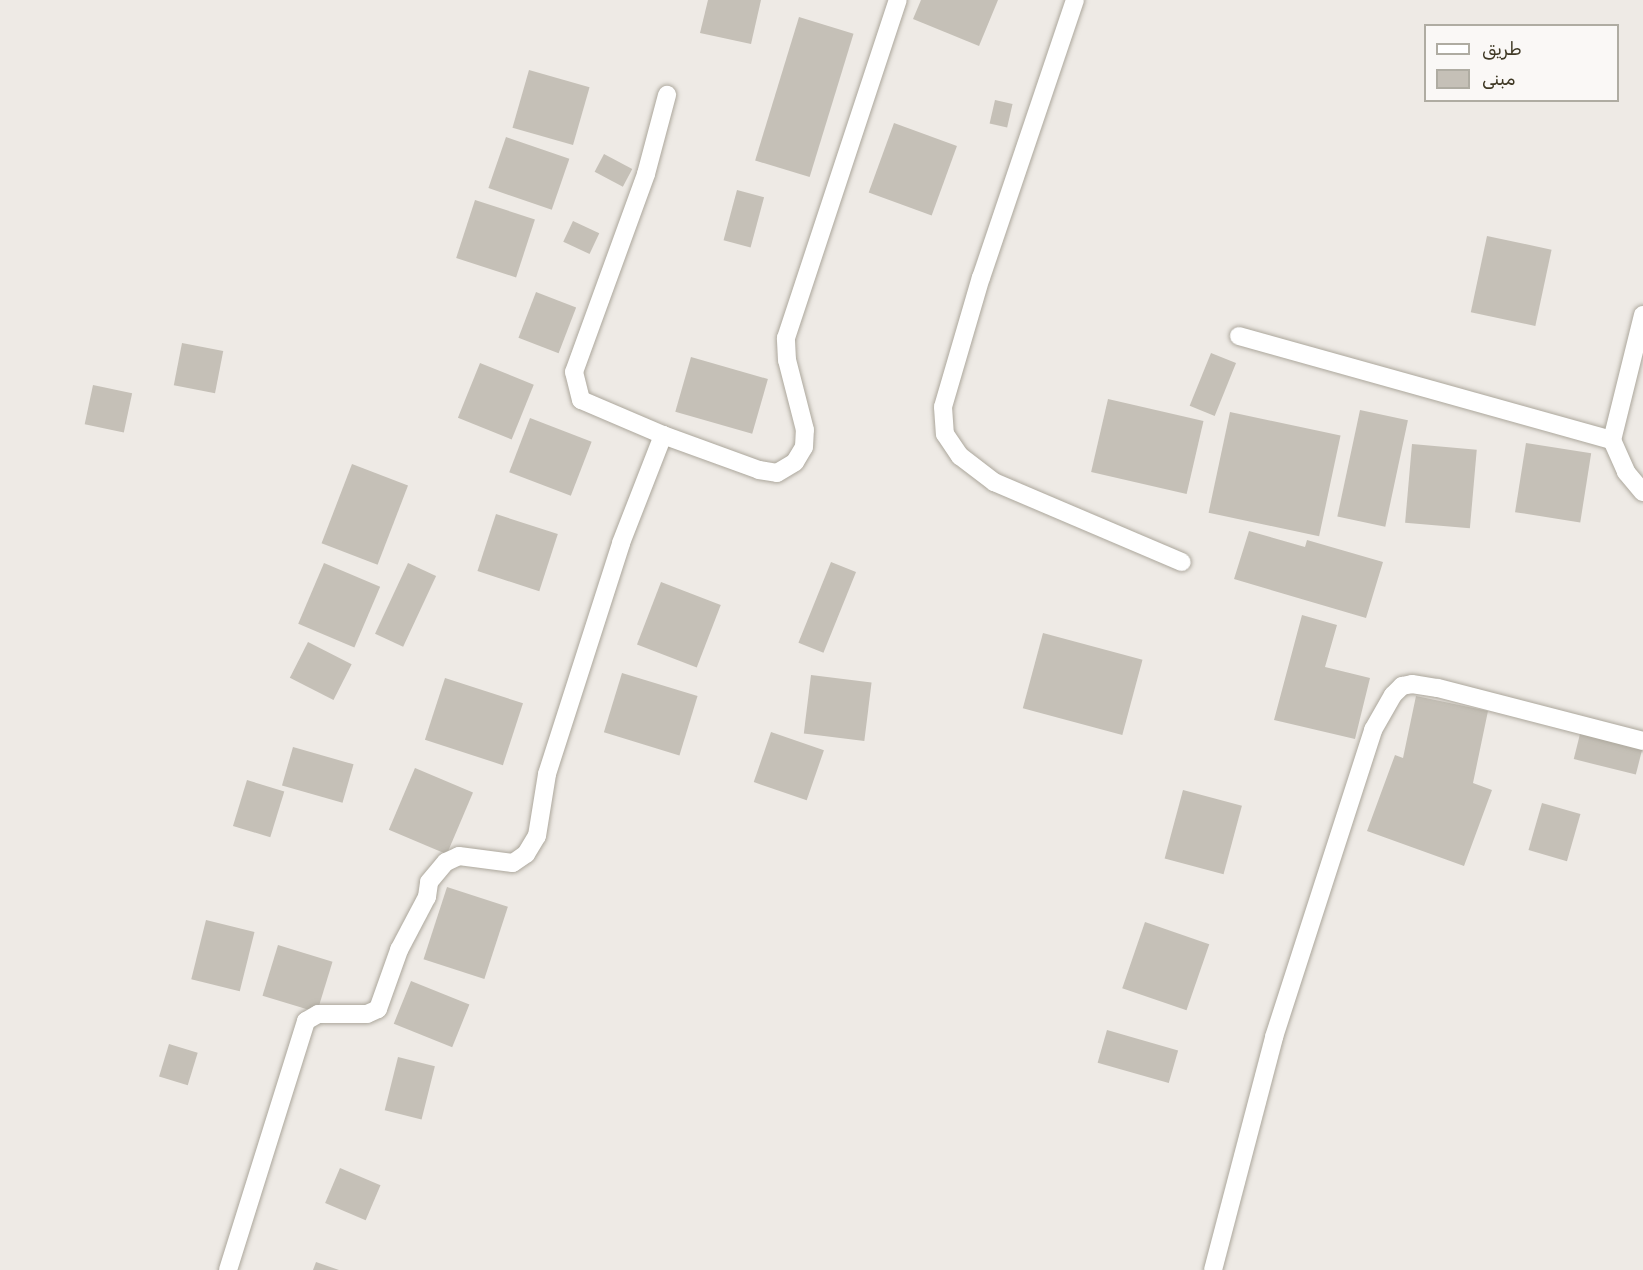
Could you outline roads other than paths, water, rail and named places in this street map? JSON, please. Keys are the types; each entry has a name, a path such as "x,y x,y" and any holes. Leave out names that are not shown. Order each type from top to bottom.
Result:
{"street":[{"path":"667,95 646,174 574,372 581,400 663,435 759,471 777,473 795,462 804,447 805,430 787,360 786,338 898,0"},
{"path":"1075,0 981,277 944,407 945,434 960,456 994,482 1182,562"},
{"path":"1643,315 1612,440 1626,472 1643,492"},
{"path":"1239,336 1612,440"},
{"path":"228,1270 306,1021 318,1014 367,1014 378,1009 399,950 427,897 429,882 446,862 459,856 513,863 526,855 537,836 547,774 621,543 663,435"},
{"path":"1213,1270 1274,1036 1373,730 1393,695 1402,686 1412,684 1438,688 1643,741"}]}
